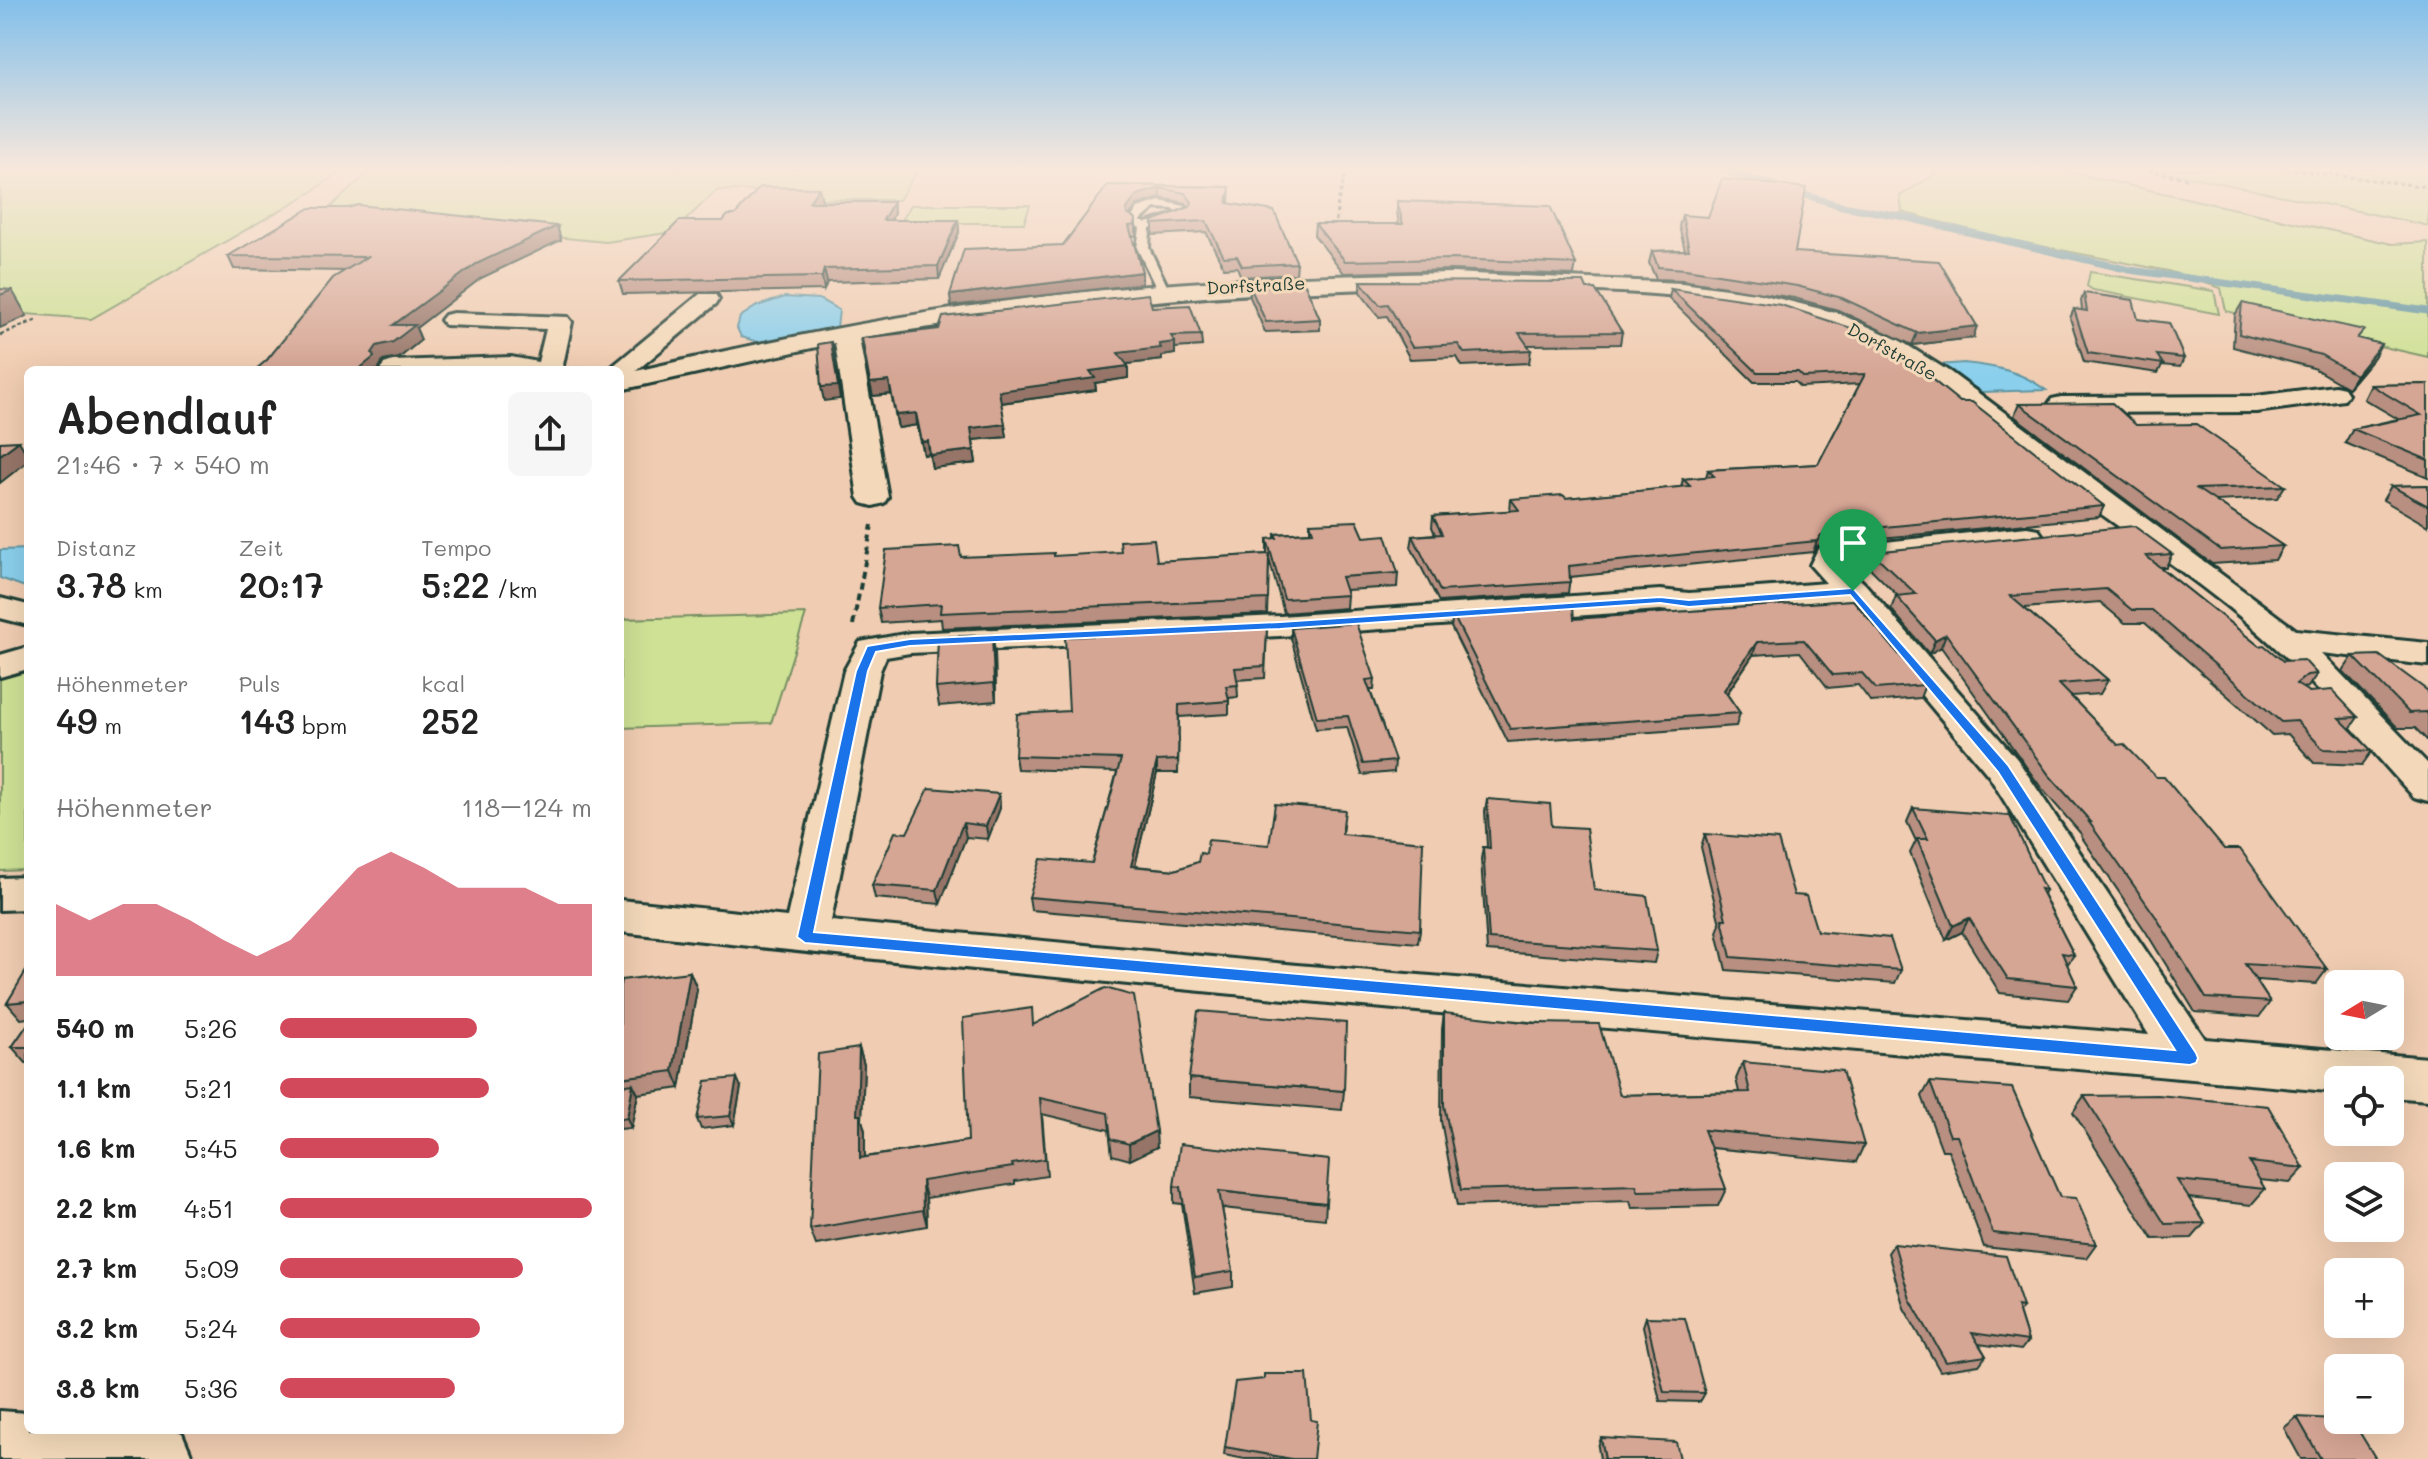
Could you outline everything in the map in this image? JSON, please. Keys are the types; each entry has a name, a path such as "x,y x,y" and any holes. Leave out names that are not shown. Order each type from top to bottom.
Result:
{"main road":[{"path":"0,1448 156,1459"}],"street":[{"name":"Dorfstraße","path":"624,381 846,334 982,312 1164,292 1423,279 1520,281 1707,292 1764,301 1833,320 1868,334 1910,357 1978,405 2287,639 2326,695 2428,788"},
{"path":"513,297 559,308 560,322 547,366"},
{"path":"624,368 708,299"},
{"path":"453,320 560,322"},
{"path":"846,334 873,497"},
{"path":"482,366 518,366"},
{"path":"1978,405 2256,404 2335,394"},
{"path":"2135,525 1829,556 1826,565 1853,591 2003,768 2190,1058"},
{"path":"805,937 862,671 872,649 910,643 1280,626 1660,600 1689,603 1853,591"},
{"path":"0,608 24,614"},
{"path":"2287,639 2428,654"},
{"path":"0,666 24,659"},
{"path":"0,894 24,893"},
{"path":"624,916 805,937 2428,1079"}],"lane":[{"path":"1144,237 1143,248 1164,292"}],"path":[{"path":"1337,237 1340,257 1353,282"},
{"path":"0,335 36,320"},
{"path":"872,649 852,631 875,510 873,497"}],"green space":[{"path":"0,237 233,237 91,319 0,312"},
{"path":"556,237 639,237 606,242"},
{"path":"1997,237 2361,237 2392,244 2428,242 2428,357 2226,311 2221,288 2168,271"},
{"path":"2090,272 2214,291 2219,314 2093,290 2087,286"},
{"path":"806,614 771,723 624,728 624,619"},
{"path":"24,669 24,870 0,871 0,675"}],"water":[{"path":"785,297 819,299 839,310 837,328 758,342 741,337 737,328 740,317 757,306"},
{"path":"1964,363 2007,370 2046,390 1982,392 1937,365"},
{"path":"24,549 24,587 0,578 0,550"}],"building":[{"path":"260,237 533,237 476,264 393,325 415,325 393,342 377,346 372,353 374,357 363,366 260,366 333,278 367,257 228,256"},
{"path":"663,237 951,237 938,266 824,269 822,277 619,281"},
{"path":"1069,237 1132,237 1142,272 950,295 964,249 1063,245"},
{"path":"1214,237 1286,237 1297,263 1242,266 1237,256 1224,257"},
{"path":"1326,237 1564,237 1576,264 1452,259 1345,261"},
{"path":"1686,237 1798,237 1795,252 1939,261 1977,326 1917,333 1842,298 1797,286 1658,267 1652,251 1689,250"},
{"path":"1360,281 1584,282 1587,289 1595,289 1622,332 1519,333 1531,350 1464,353 1458,344 1412,347 1388,304 1380,305"},
{"path":"1305,284 1320,319 1266,322 1250,287"},
{"path":"1671,289 1781,305 1857,330 1897,351 1960,402 1972,402 2104,506 1832,532 1821,535 1817,541 1569,566 1570,582 1440,591 1413,536 1442,534 1433,516 1519,510 1511,499 1563,495 1566,498 1690,486 1683,479 1714,476 1708,470 1818,464 1865,374 1803,377 1798,372 1757,372"},
{"path":"2084,293 2133,300 2138,319 2169,323 2184,358 2157,355 2163,364 2088,353 2074,309 2087,311"},
{"path":"1148,294 1152,307 1190,305 1201,335 1171,336 1175,342 1159,344 1161,348 1118,353 1128,366 1090,371 1095,378 999,391 1005,424 971,428 974,450 930,455 928,441 922,442 916,413 896,415 889,381 870,383 862,338 939,329 943,317"},
{"path":"2242,303 2364,330 2357,338 2381,344 2356,375 2321,355 2239,334"},
{"path":"831,342 838,386 821,387 818,344"},
{"path":"2428,384 2428,460 2353,429 2421,415 2371,385"},
{"path":"2112,403 2136,425 2196,424 2285,486 2197,489 2283,546 2220,550 2019,404"},
{"path":"19,441 0,455 0,442"},
{"path":"2428,485 2428,506 2391,486"},
{"path":"1357,521 1364,537 1386,535 1398,573 1341,577 1347,595 1284,599 1267,539 1277,538 1275,534 1313,532 1310,523"},
{"path":"2134,526 2172,554 2146,556 2259,646 2264,645 2283,661 2304,660 2317,674 2307,675 2296,684 2309,692 2332,690 2358,717 2339,718 2372,751 2323,749 2297,721 2281,722 2152,610 2132,610 2106,589 2010,596 2108,680 2059,684 2118,745 2124,744 2156,777 2164,777 2224,849 2240,849 2327,969 2245,964 2270,1002 2206,998 2156,917 2091,822 2049,775 1946,634 1935,640 1896,596 1916,594 1872,552"},
{"path":"1154,539 1157,561 1269,554 1268,599 940,613 941,604 878,608 886,550 959,546 961,557 1054,553 1054,556 1121,552 1120,541"},
{"path":"1853,600 1925,685 1876,689 1862,673 1833,675 1804,640 1757,642 1724,690 1740,713 1510,729 1453,615 1573,607 1574,619"},
{"path":"1356,623 1375,679 1366,680 1395,761 1363,764 1348,716 1317,718 1291,628"},
{"path":"1267,628 1265,666 1235,668 1238,685 1226,686 1229,701 1179,705 1178,760 1157,761 1131,866 1175,870 1198,862 1200,853 1206,854 1208,840 1269,845 1275,804 1345,810 1342,834 1423,842 1420,930 1029,897 1041,859 1092,863 1121,759 1015,756 1017,714 1069,711 1065,637"},
{"path":"992,635 994,683 936,688 938,637"},
{"path":"2379,655 2428,691 2428,714 2409,713 2353,656"},
{"path":"929,788 999,794 986,826 963,823 937,890 872,885 895,832 907,833"},
{"path":"1487,799 1550,804 1552,826 1586,828 1594,890 1647,896 1657,951 1489,939 1483,847 1490,848"},
{"path":"1913,808 2010,816 2045,890 2040,889 2074,955 2062,953 2077,986 2008,979 1969,918 1953,926 1917,839 1928,839"},
{"path":"1705,834 1778,840 1794,895 1806,896 1817,931 1890,938 1901,970 1731,957 1722,919 1726,919"},
{"path":"690,972 673,1071 624,1077 624,980"},
{"path":"24,974 24,1001 7,1003"},
{"path":"1105,988 1134,996 1156,1131 1129,1144 1111,1139 1108,1113 1040,1098 1045,1159 922,1181 923,1210 810,1229 818,1054 859,1048 857,1115 860,1115 860,1158 968,1141 963,1018 1032,1008 1033,1025"},
{"path":"1198,1011 1346,1023 1344,1091 1189,1078"},
{"path":"1444,1013 1532,1023 1599,1024 1620,1095 1750,1092 1743,1062 1842,1071 1864,1145 1704,1130 1726,1189 1638,1191 1636,1185 1461,1190 1444,1105"},
{"path":"24,1030 24,1047 12,1047"},
{"path":"737,1078 730,1116 697,1119 706,1081"},
{"path":"1930,1082 2012,1088 2060,1197 2076,1198 2096,1244 1993,1233 1957,1136 1950,1136"},
{"path":"633,1084 627,1118 624,1118 624,1085"},
{"path":"2158,1095 2268,1106 2304,1168 2249,1162 2265,1189 2177,1180 2205,1223 2165,1224 2084,1096"},
{"path":"1180,1144 1329,1160 1326,1203 1219,1191 1233,1271 1195,1277 1181,1187 1174,1186"},
{"path":"1894,1244 2006,1256 2023,1307 2017,1306 2028,1341 1972,1333 1986,1356 1946,1362 1910,1299"},
{"path":"1646,1317 1685,1318 1705,1393 1664,1392"},
{"path":"1264,1374 1307,1374 1311,1420 1317,1421 1313,1459 1292,1459 1225,1447 1235,1382 1264,1379"},
{"path":"2297,1417 2324,1418 2324,1434 2361,1434 2376,1459 2321,1459"},
{"path":"1601,1438 1676,1442 1680,1459 1605,1459"}],"waterway":[{"path":"1990,237 2130,270 2428,311"}],"route":[{"path":"1853,591 2003,768 2190,1058 805,937 862,671 872,649 910,643 1280,626 1660,600 1689,603 1853,591"}]}
